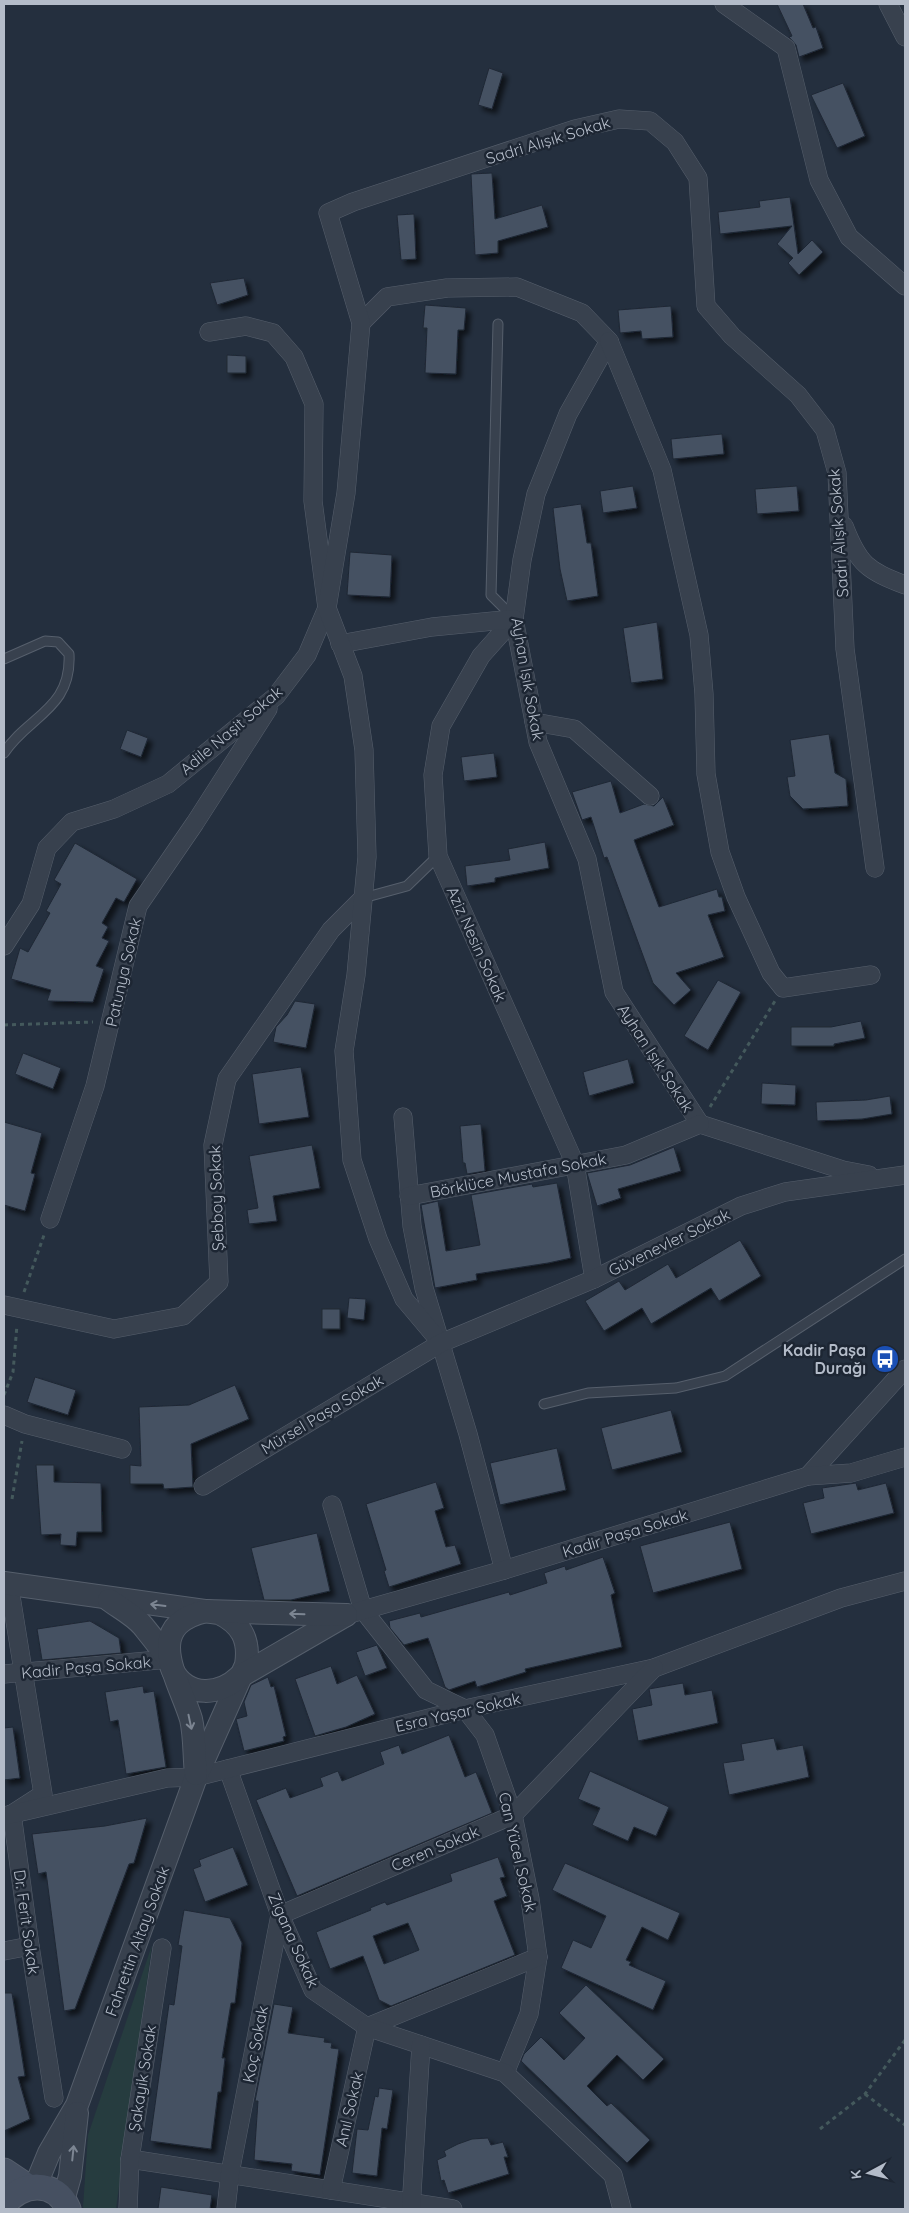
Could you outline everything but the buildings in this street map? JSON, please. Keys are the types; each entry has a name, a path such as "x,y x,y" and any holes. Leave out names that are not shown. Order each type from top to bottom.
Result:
{"main road":[{"path":"4,2171 32,2187 51,2190 67,2207"},
{"path":"4,2205 10,2197 32,2187"}],"street":[{"path":"724,4 786,48 819,180 849,237 905,286"},
{"path":"888,4 905,37"},
{"name":"Sadri Alışık Sokak","path":"361,323 328,214 353,202 575,129 619,119 650,121 675,142 698,178 706,306 732,336 798,395 825,430 837,473 845,649 876,868"},
{"path":"441,1343 404,1299 378,1239 352,1160 344,1051 356,975 367,857 364,750 353,676 327,608 346,493 361,323 388,297 447,288 517,287 582,313 609,342 662,470 688,581 700,635 706,774 720,852 736,897 772,973 783,988 871,975"},
{"name":"Adile Naşit Sokak","path":"4,945 32,904 47,848 72,822 114,809 168,784 276,696 308,655 327,608 313,501 314,404 294,357 273,333 246,326 209,332"},
{"name":"Ayhan Işık Sokak","path":"609,342 568,414 536,494 522,560 514,618 538,742 587,858 614,992 700,1124"},
{"path":"838,509 855,554 874,573 905,585"},
{"path":"340,644 432,627 514,618"},
{"name":"Aziz Nesin Sokak","path":"514,618 481,656 441,726 433,774 438,856 575,1164 594,1279"},
{"name":"Patunya Sokak","path":"50,1219 95,1086 112,1022 138,906 195,824 276,696"},
{"path":"534,722 574,729 650,796"},
{"name":"Şebboy Sokak","path":"4,1305 114,1329 183,1316 219,1282 212,1145 227,1079 331,930 363,898"},
{"name":"Börklüce Mustafa Sokak","path":"404,1117 409,1196 626,1156 700,1124"},
{"path":"700,1124 843,1170 886,1179"},
{"name":"Güvenevler Sokak","path":"441,1343 594,1279 741,1206 785,1192 905,1175"},
{"path":"409,1196 412,1226 424,1288 504,1570"},
{"name":"Mürsel Paşa Sokak","path":"203,1486 441,1343"},
{"path":"808,1476 905,1369"},
{"path":"4,1415 26,1424 122,1449"},
{"name":"Kadir Paşa Sokak","path":"4,1674 169,1659 173,1671 182,1682 199,1690 218,1690 230,1685 240,1677 354,1613 504,1570 808,1476 851,1473 905,1457"},
{"name":"Can Yücel Sokak","path":"332,1505 354,1613 426,1690 465,1708 485,1734 513,1815 530,1899 538,1957 529,2014 505,2073"},
{"name":"Esra Yaşar Sokak","path":"8,1815 167,1778 196,1777 465,1708 654,1668 841,1598 905,1581"},
{"path":"8,1815 43,1794 24,1673 6,1584 206,1611"},
{"path":"106,1598 142,1624 169,1659"},
{"path":"196,1777 191,1721 169,1659 168,1645 173,1632 181,1622 193,1614 206,1611"},
{"name":"Kadir Paşa Sokak","path":"206,1611 354,1613"},
{"name":"Fahrettin Altay Sokak","path":"78,2105 196,1777 246,1665 248,1652 246,1639 240,1627 231,1618 219,1613 206,1611"},
{"name":"Ceren Sokak","path":"280,1915 513,1815 654,1668"},
{"name":"Zigana Sokak","path":"228,1769 280,1915 314,1990 367,2027 505,2073"},
{"name":"Dr. Ferit Sokak","path":"8,1815 54,2098"},
{"name":"Koç Sokak","path":"226,2209 230,2173 280,1915"},
{"path":"4,1951 30,1946"},
{"name":"Şakayik Sokak","path":"128,2209 130,2159 162,1948"},
{"path":"367,2027 538,1957"},
{"name":"Anıl Sokak","path":"331,2190 367,2027"},
{"path":"410,2206 421,2045"},
{"path":"505,2073 613,2175 622,2209"},
{"path":"32,2187 49,2153 78,2105"},
{"path":"67,2207 78,2105"},
{"path":"130,2159 230,2173 410,2206 453,2209"}],"lane":[{"path":"498,324 491,595 514,618"},
{"path":"4,659 45,641 58,642 69,654 70,672 55,703 4,753"},
{"path":"363,898 407,886 438,856"},
{"path":"544,1404 588,1393 676,1388 726,1376 905,1259"}],"path":[{"path":"700,1124 783,988"},
{"path":"4,1025 112,1022"},
{"path":"12,1500 26,1424"},
{"path":"820,2129 865,2094 905,2040"},
{"path":"865,2094 905,2126"}],"green space":[{"path":"152,1945 116,2209 84,2209 88,2135"}],"place":[{"name":"Kadir Paşa Durağı","path":"885,1359"}]}
